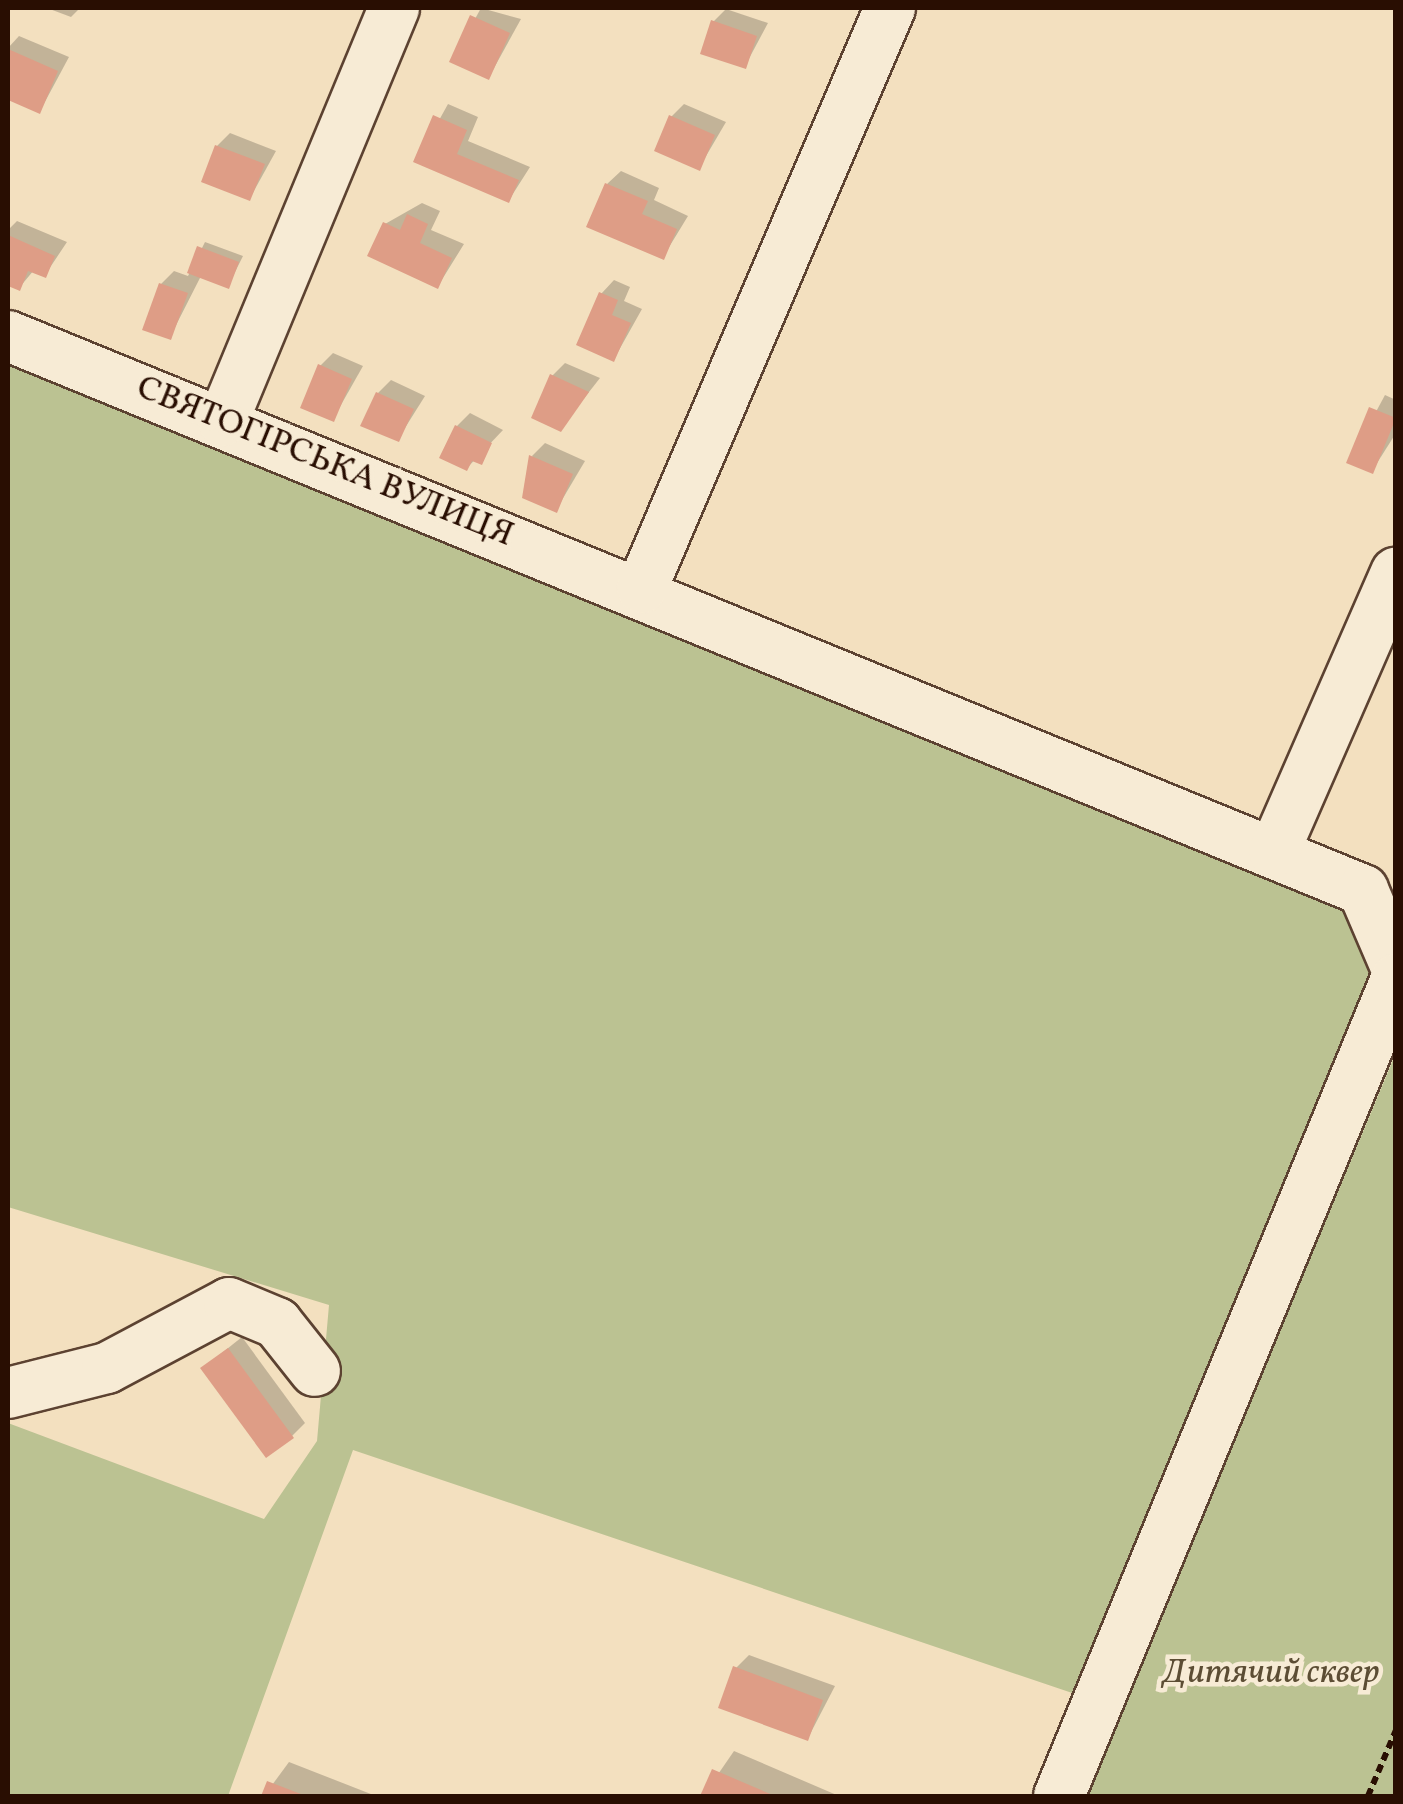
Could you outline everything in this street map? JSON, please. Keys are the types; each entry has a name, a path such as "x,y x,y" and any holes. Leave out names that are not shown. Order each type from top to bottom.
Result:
{"street":[{"path":"222,421 394,8"},
{"path":"642,588 890,8"},
{"name":"СВЯТОГІРСЬКА ВУЛИЦЯ","path":"8,336 642,588 1364,890 1396,967"},
{"path":"1274,852 1396,573"},
{"path":"1059,1796 1396,979"},
{"path":"8,1393 107,1368 229,1303 277,1323 315,1372"}],"path":[{"path":"1368,1796 1396,1730"}],"green space":[{"path":"8,355 1350,899 1385,969 1087,1698 353,1450 228,1796 8,1796 8,1423 264,1519 317,1441 329,1305 8,1207"},
{"name":"Дитячий сквер","path":"1395,1055 1395,1796 1086,1796"}],"building":[{"path":"470,15 510,33 489,80 449,62"},
{"path":"711,20 757,36 746,69 700,54"},
{"path":"8,49 58,71 40,114 8,100"},
{"path":"433,115 467,130 457,154 519,180 509,203 413,162"},
{"path":"669,115 715,135 700,171 654,151"},
{"path":"215,145 265,164 250,201 201,182"},
{"path":"605,183 648,201 642,214 677,229 664,260 586,227"},
{"path":"407,214 428,224 420,243 452,258 438,289 367,256 383,222 400,230"},
{"path":"8,235 55,256 46,278 28,271 20,291 8,286"},
{"path":"197,246 239,262 229,289 187,273"},
{"path":"159,283 188,293 171,340 142,330"},
{"path":"599,292 618,300 612,315 631,323 614,362 576,345"},
{"path":"318,364 352,379 334,422 300,408"},
{"path":"550,374 589,392 561,432 531,418"},
{"path":"376,392 414,409 399,442 360,426"},
{"path":"1369,407 1396,418 1373,474 1346,463"},
{"path":"455,425 492,443 482,465 472,461 467,471 439,458"},
{"path":"529,455 573,474 557,513 522,498"},
{"path":"228,1348 294,1438 266,1458 200,1368"},
{"path":"733,1666 823,1700 808,1741 718,1708"},
{"path":"712,1769 775,1796 700,1796"},
{"path":"267,1781 306,1796 261,1796"}]}
